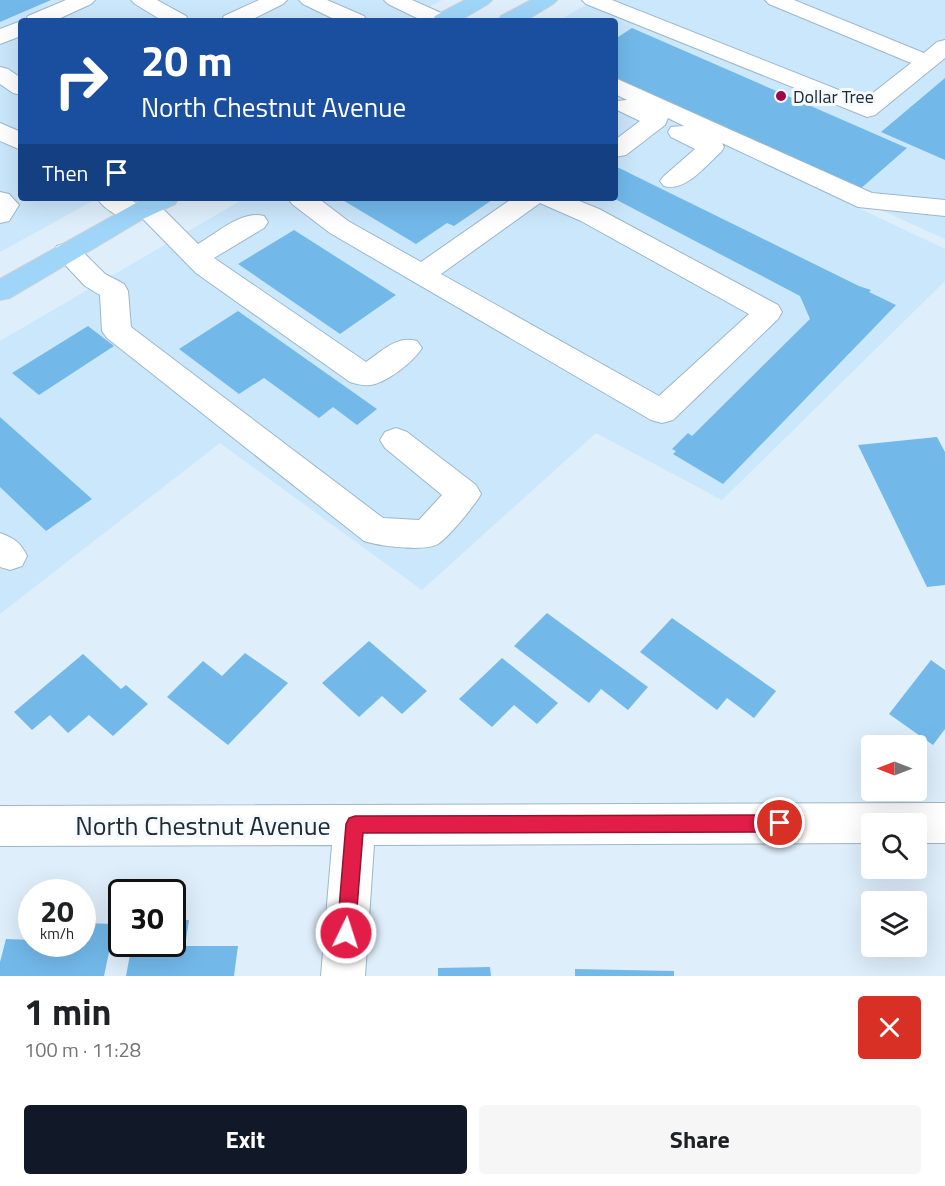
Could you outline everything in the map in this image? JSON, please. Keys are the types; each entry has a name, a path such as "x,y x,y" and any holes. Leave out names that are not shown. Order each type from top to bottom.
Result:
{"main road":[{"path":"447,18 481,0"},
{"path":"514,18 546,0"},
{"path":"0,291 149,206"}],"street":[{"path":"142,0 173,18"},
{"path":"231,0 252,11"},
{"path":"238,18 276,0"},
{"path":"310,0 349,18"},
{"path":"395,0 434,18"},
{"path":"782,1 927,62"},
{"path":"44,18 77,3 90,18"},
{"path":"612,8 867,110 945,47"},
{"path":"0,74 18,86"},
{"path":"618,86 867,201 945,208"},
{"path":"618,102 712,147 674,181"},
{"path":"618,149 657,120"},
{"path":"0,130 18,141"},
{"path":"0,200 6,205 0,215"},
{"path":"125,201 149,206 206,267 361,374 371,374 407,348"},
{"path":"422,274 526,201"},
{"path":"315,202 339,227 662,412 768,312 590,215 556,201"},
{"path":"196,257 255,222"},
{"path":"67,252 95,280 114,291 117,332 376,531 427,534 464,495 396,440"},
{"name":"North Chestnut Avenue","path":"0,826 945,823"},
{"path":"343,976 355,824"}],"shaded area":[{"path":"0,0 442,0 409,18 18,18 18,201 93,201 0,252"},
{"path":"594,0 945,0 945,239 618,91 618,18 563,18"},
{"path":"618,94 945,249 945,281 722,500 596,433 422,590 220,443 0,614 0,341 240,201 618,201"}],"building":[{"path":"0,0 51,0 0,22"},
{"path":"632,28 907,148 859,190 618,78 618,37"},
{"path":"945,78 945,160 881,132"},
{"path":"618,167 871,290 869,292 896,305 723,484 673,454 676,451 672,449 688,433 692,436 810,319 800,296 618,201"},
{"path":"344,201 491,201 454,226 447,223 416,244"},
{"path":"294,230 396,295 340,334 238,264"},
{"path":"238,311 377,409 357,425 333,407 319,418 264,378 239,394 179,349"},
{"path":"88,326 114,346 39,395 12,373"},
{"path":"0,417 92,499 46,531 0,487"},
{"path":"937,437 945,452 945,585 927,587 858,445"},
{"path":"547,613 648,687 628,710 601,689 589,703 514,646"},
{"path":"672,618 776,691 754,718 727,698 717,710 640,652"},
{"path":"369,641 427,691 402,714 382,696 359,717 322,683"},
{"path":"245,653 288,683 228,745 167,697 203,661 222,676"},
{"path":"83,654 121,689 126,685 148,704 113,736 89,715 68,733 50,715 32,730 14,712"},
{"path":"502,658 558,703 537,724 514,705 492,727 459,699"},
{"path":"931,660 945,670 945,729 933,745 927,741 927,735 919,735 889,714"},
{"path":"186,920 189,920 186,940"},
{"path":"96,923 108,924 108,957 104,976 0,976 0,962 6,939 18,939 18,957 96,957"},
{"path":"186,946 238,946 234,976 126,976 130,957 186,957"},
{"path":"490,967 491,976 438,976 438,968"},
{"path":"575,969 674,971 674,976 575,976"}],"place":[{"name":"Dollar Tree","path":"781,96"}],"route":[{"path":"346,933 355,824 780,823"}]}
